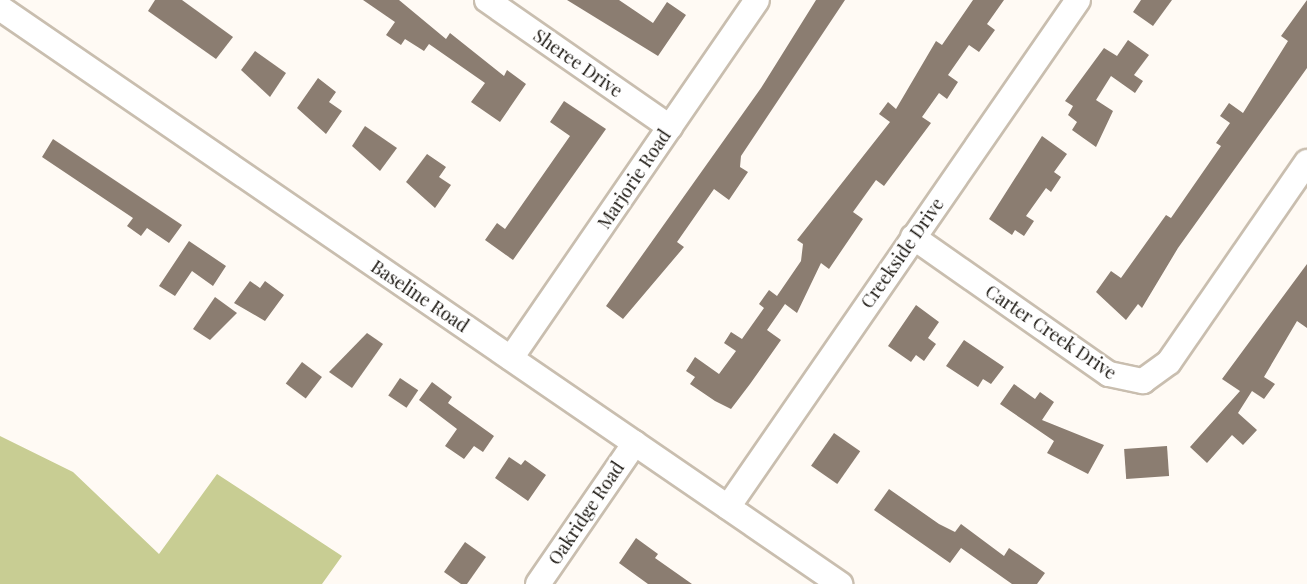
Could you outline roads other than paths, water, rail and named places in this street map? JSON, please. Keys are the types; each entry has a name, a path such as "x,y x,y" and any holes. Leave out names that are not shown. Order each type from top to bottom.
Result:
{"street":[{"name":"Sheree Drive","path":"487,0 670,127"},
{"name":"Marjorie Road","path":"511,358 757,0"},
{"name":"Creekside Drive","path":"728,507 1078,0"},
{"name":"Baseline Road","path":"0,8 840,584"},
{"name":"Carter Creek Drive","path":"913,237 1109,374 1143,381 1169,362 1307,162"},
{"name":"Oakridge Road","path":"538,584 635,443"}]}
